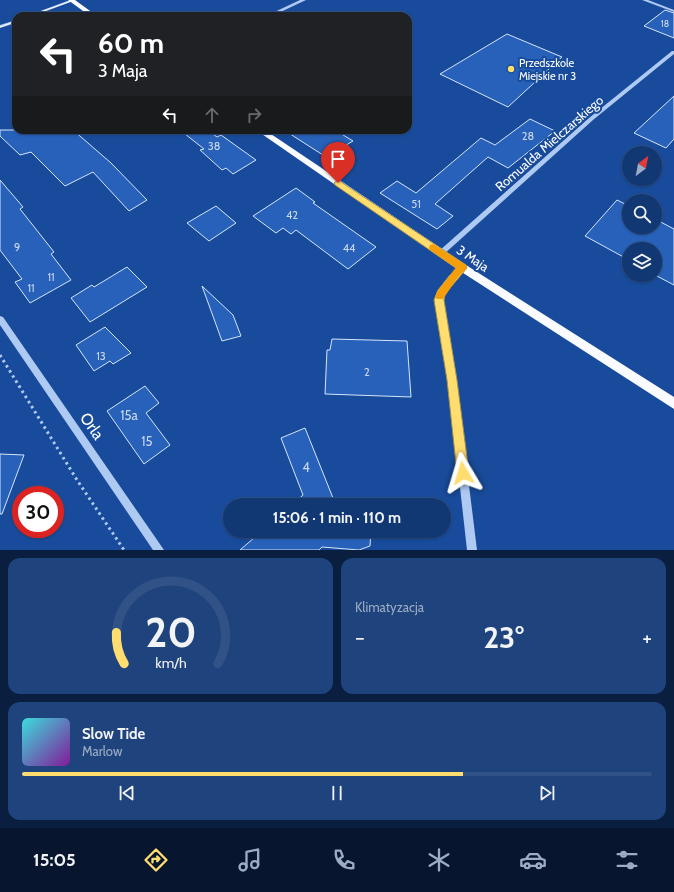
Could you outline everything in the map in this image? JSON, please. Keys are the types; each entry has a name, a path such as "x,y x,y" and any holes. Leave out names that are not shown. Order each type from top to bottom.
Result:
{"main road":[{"path":"72,0 88,12"},
{"name":"3 Maja","path":"266,134 463,268 674,404"}],"street":[{"path":"40,12 72,0"},
{"path":"277,12 304,0"},
{"path":"644,0 674,11"},
{"path":"0,27 12,22"},
{"name":"Romualda Mielczarskiego","path":"441,253 591,119 674,52"},
{"path":"463,268 455,274 441,292 439,300 452,380 472,550"},
{"name":"Orla","path":"0,319 159,550"}],"path":[{"path":"0,355 77,480 124,550"}],"building":[{"path":"665,10 674,13 674,38 644,26"},
{"path":"507,34 562,57 508,107 440,74"},
{"path":"674,96 674,139 666,148 634,133"},
{"path":"530,119 555,131 508,168 488,157 435,204 453,216 437,229 380,193 397,181 416,193 481,138 495,145"},
{"path":"0,130 12,130 12,134 78,134 111,163 147,200 129,211 93,172 65,186 31,152 20,155 0,136"},
{"path":"185,134 213,134 217,137 221,135 256,160 233,174 226,168 222,170 200,150 204,149"},
{"path":"290,134 342,134 353,141 326,157"},
{"path":"0,180 23,207 20,209 54,252 51,254 71,280 30,303 15,282 22,279 0,250"},
{"path":"296,188 315,202 313,203 376,247 348,269 296,230 291,234 283,228 276,233 253,216"},
{"path":"617,200 622,202 622,234 662,234 662,223 674,229 674,285 662,279 662,242 622,242 622,256 585,236"},
{"path":"216,206 236,223 209,241 187,223"},
{"path":"127,267 147,287 90,322 71,298 92,285 94,287"},
{"path":"202,286 233,315 241,336 222,341"},
{"path":"105,327 131,353 113,364 110,361 94,371 76,345"},
{"path":"332,339 407,341 411,397 325,394 327,350 330,350"},
{"path":"145,386 159,403 146,413 170,445 144,464 107,411"},
{"path":"305,428 333,498 300,498 303,495 281,438"},
{"path":"0,454 24,455 2,514 0,514"},
{"path":"254,538 371,538 370,546 359,550 322,547 319,550 240,550"}],"tram line":[{"path":"40,12 74,0"},
{"path":"0,27 12,22"}],"slow traffic":[{"path":"433,248 463,268 455,274 441,292 440,297"}],"place":[{"name":"Przedszkole Miejskie nr 3","path":"511,69"}],"route":[{"path":"338,183 463,268 455,274 441,292 439,300 452,380 463,473"}]}
